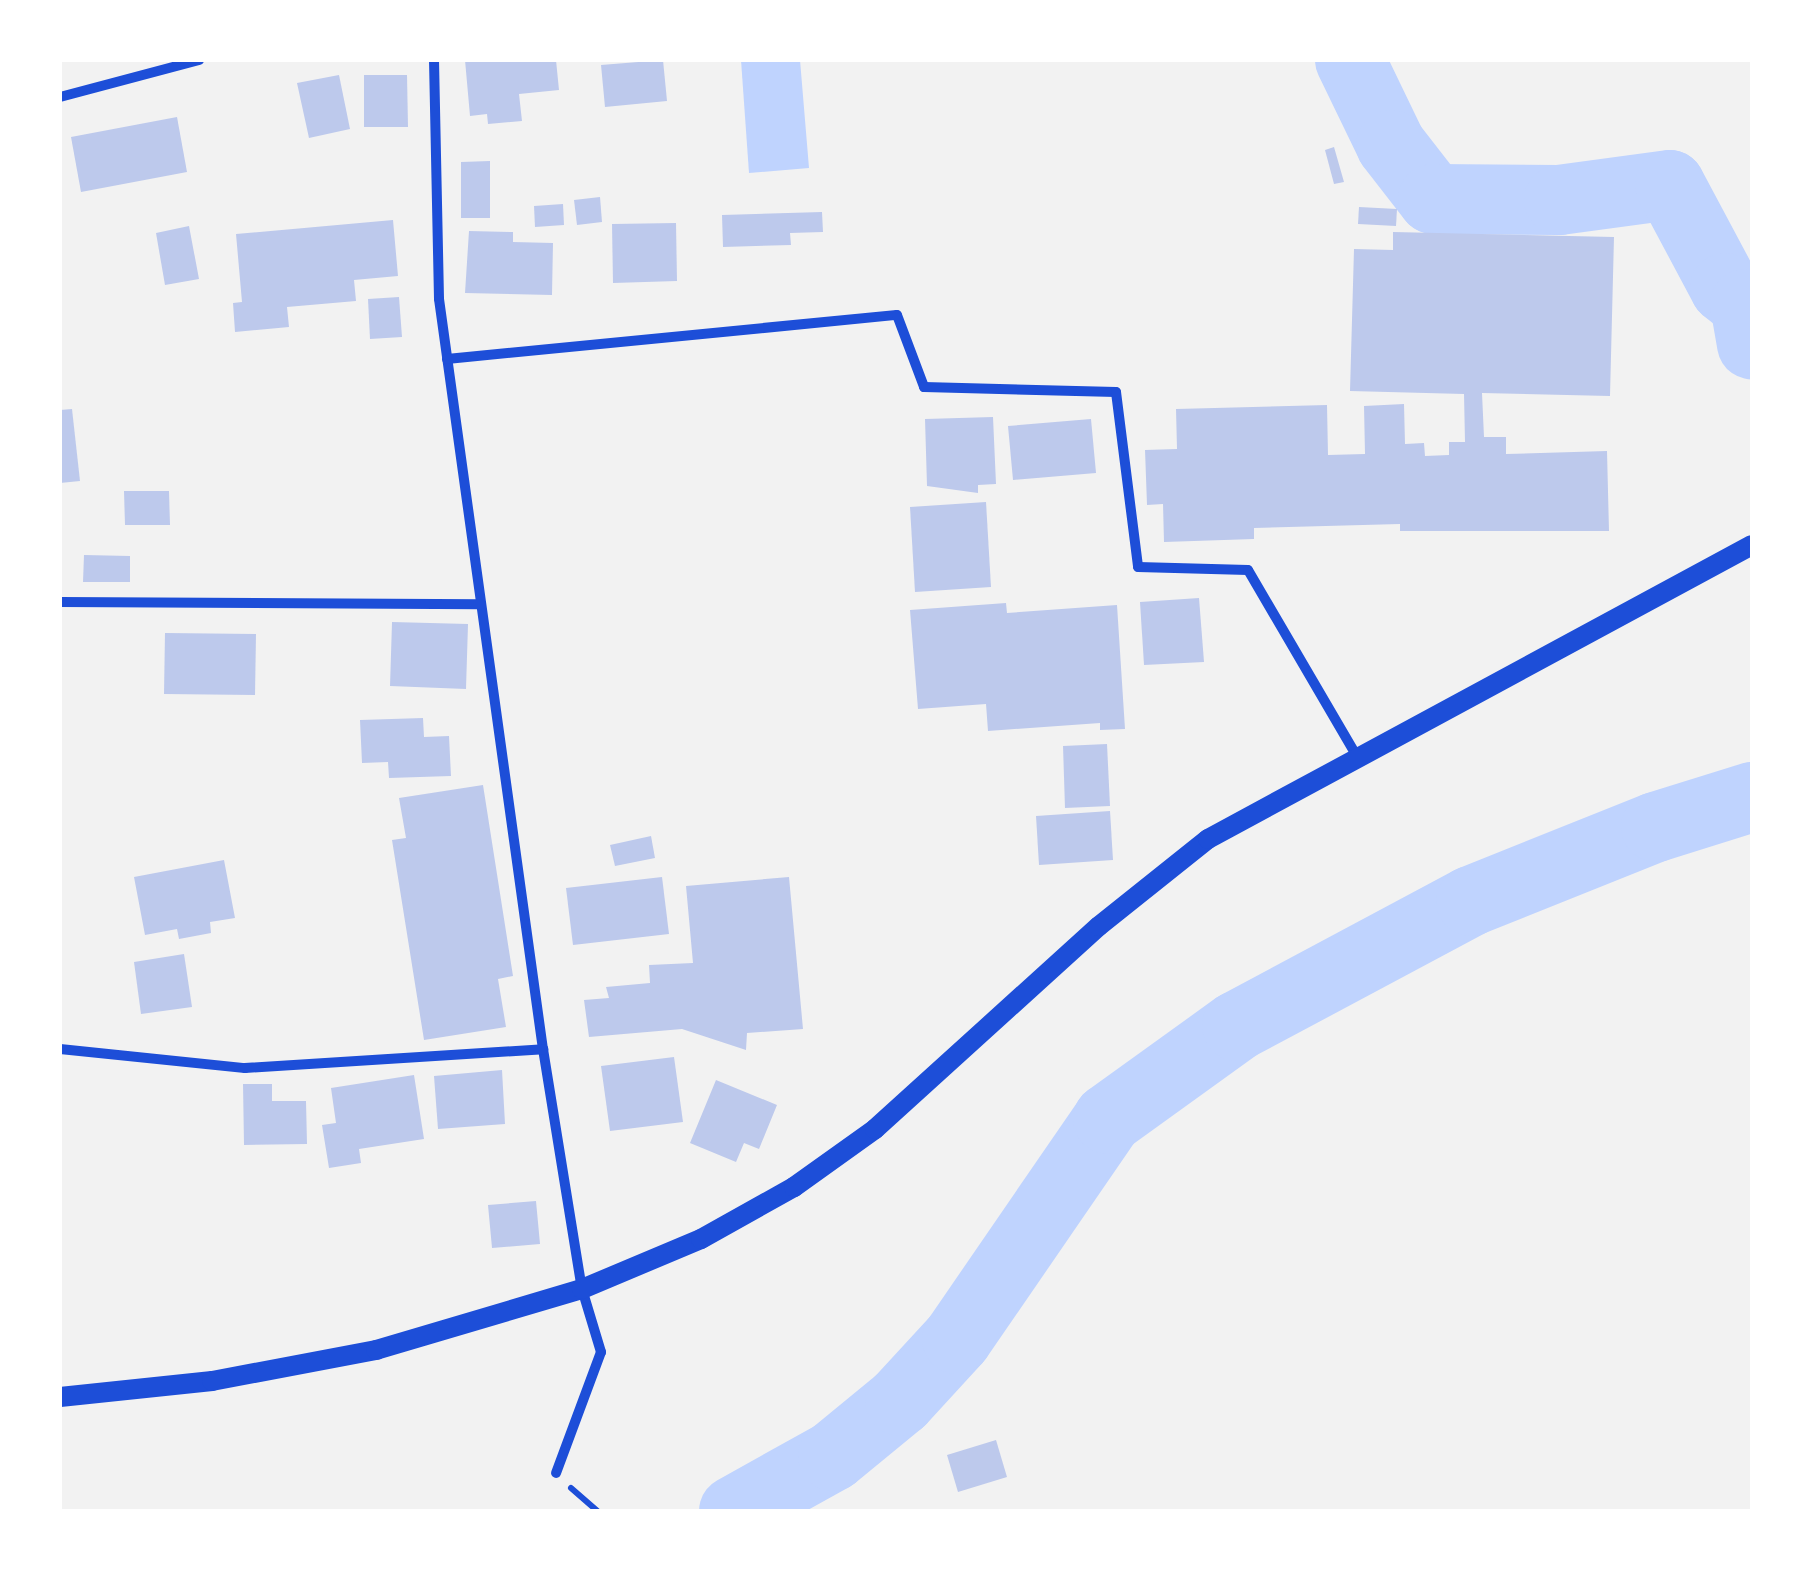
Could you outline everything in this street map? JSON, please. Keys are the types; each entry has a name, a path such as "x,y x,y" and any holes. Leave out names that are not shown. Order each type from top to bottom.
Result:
{"main road":[{"path":"60,1397 212,1381 376,1350 582,1289 702,1240 794,1186 875,1129 1099,926 1208,839 1356,754 1752,545"}],"street":[{"path":"60,97 199,60"},
{"path":"434,60 439,299 543,1049 582,1289 601,1352 556,1473"},
{"path":"447,359 897,315 924,387 1116,392 1138,567 1248,570 1356,754"},
{"path":"60,602 481,604"},
{"path":"60,1049 245,1068 543,1049"}],"path":[{"path":"556,1473 596,1511"}],"water":[{"path":"741,60 800,60 809,168 749,173"}],"building":[{"path":"465,60 556,60 559,90 519,94 522,121 488,124 487,114 470,116"},
{"path":"663,60 667,101 605,107 601,65"},
{"path":"339,75 350,129 309,138 297,83"},
{"path":"364,75 407,75 408,127 364,127"},
{"path":"177,117 187,172 81,192 71,137"},
{"path":"1334,147 1344,182 1334,184 1325,150"},
{"path":"490,161 490,218 461,218 461,162"},
{"path":"600,197 602,222 577,225 574,200"},
{"path":"563,204 564,225 535,227 534,206"},
{"path":"1359,207 1397,209 1396,226 1358,224"},
{"path":"822,212 823,232 790,233 791,245 723,247 722,215"},
{"path":"393,220 398,276 354,280 356,301 287,307 289,327 235,332 233,303 242,302 236,234"},
{"path":"676,223 677,281 613,283 612,224"},
{"path":"189,226 199,279 165,285 156,233"},
{"path":"469,231 513,232 513,242 553,243 552,295 465,293"},
{"path":"1393,232 1614,237 1610,396 1482,393 1484,437 1506,437 1506,454 1607,451 1609,531 1400,531 1400,524 1254,528 1254,539 1164,542 1163,504 1147,505 1145,450 1177,449 1176,409 1327,405 1328,455 1365,454 1364,406 1404,404 1405,444 1424,443 1425,456 1449,455 1449,442 1465,442 1464,394 1350,391 1354,249 1393,250"},
{"path":"399,297 402,337 370,339 368,299"},
{"path":"72,409 80,481 60,483 60,410"},
{"path":"993,417 996,484 978,485 978,493 927,486 925,419"},
{"path":"1091,419 1096,473 1013,480 1008,426"},
{"path":"124,491 169,491 170,525 125,525"},
{"path":"986,502 991,587 915,592 910,507"},
{"path":"84,555 130,556 130,582 83,582"},
{"path":"1199,598 1204,662 1144,665 1140,602"},
{"path":"1006,603 1007,613 1117,605 1125,729 1100,730 1100,723 988,731 986,704 918,709 910,610"},
{"path":"392,622 468,624 466,689 390,686"},
{"path":"165,633 256,634 255,695 164,694"},
{"path":"423,718 424,737 449,736 451,776 389,778 388,762 362,763 360,720"},
{"path":"1107,744 1110,806 1065,808 1063,746"},
{"path":"483,785 513,976 498,979 506,1027 424,1040 392,840 406,838 399,798"},
{"path":"1110,811 1113,860 1039,865 1036,816"},
{"path":"651,836 655,858 615,866 610,845"},
{"path":"224,860 235,918 210,922 211,933 179,939 177,929 145,935 134,877"},
{"path":"662,877 669,934 573,945 566,888"},
{"path":"789,877 803,1029 747,1033 746,1050 682,1029 589,1037 584,1000 609,998 606,987 650,983 649,965 693,963 686,886"},
{"path":"184,954 192,1007 141,1014 134,962"},
{"path":"674,1057 683,1122 610,1131 601,1066"},
{"path":"502,1070 505,1124 438,1129 434,1076"},
{"path":"414,1075 424,1139 359,1149 361,1163 329,1168 322,1125 336,1123 331,1088"},
{"path":"716,1080 777,1105 759,1149 744,1143 736,1162 690,1143"},
{"path":"243,1084 272,1084 272,1101 306,1101 307,1144 244,1145"},
{"path":"536,1201 540,1244 492,1248 488,1205"},
{"path":"996,1440 1007,1477 958,1492 947,1455"}],"waterway":[{"path":"1350,60 1391,145 1433,199 1559,200 1670,185 1725,288 1745,304 1752,344"},
{"path":"734,1511 833,1456 900,1401 957,1339 1108,1119 1237,1026 1471,901 1656,827 1752,797"}]}
